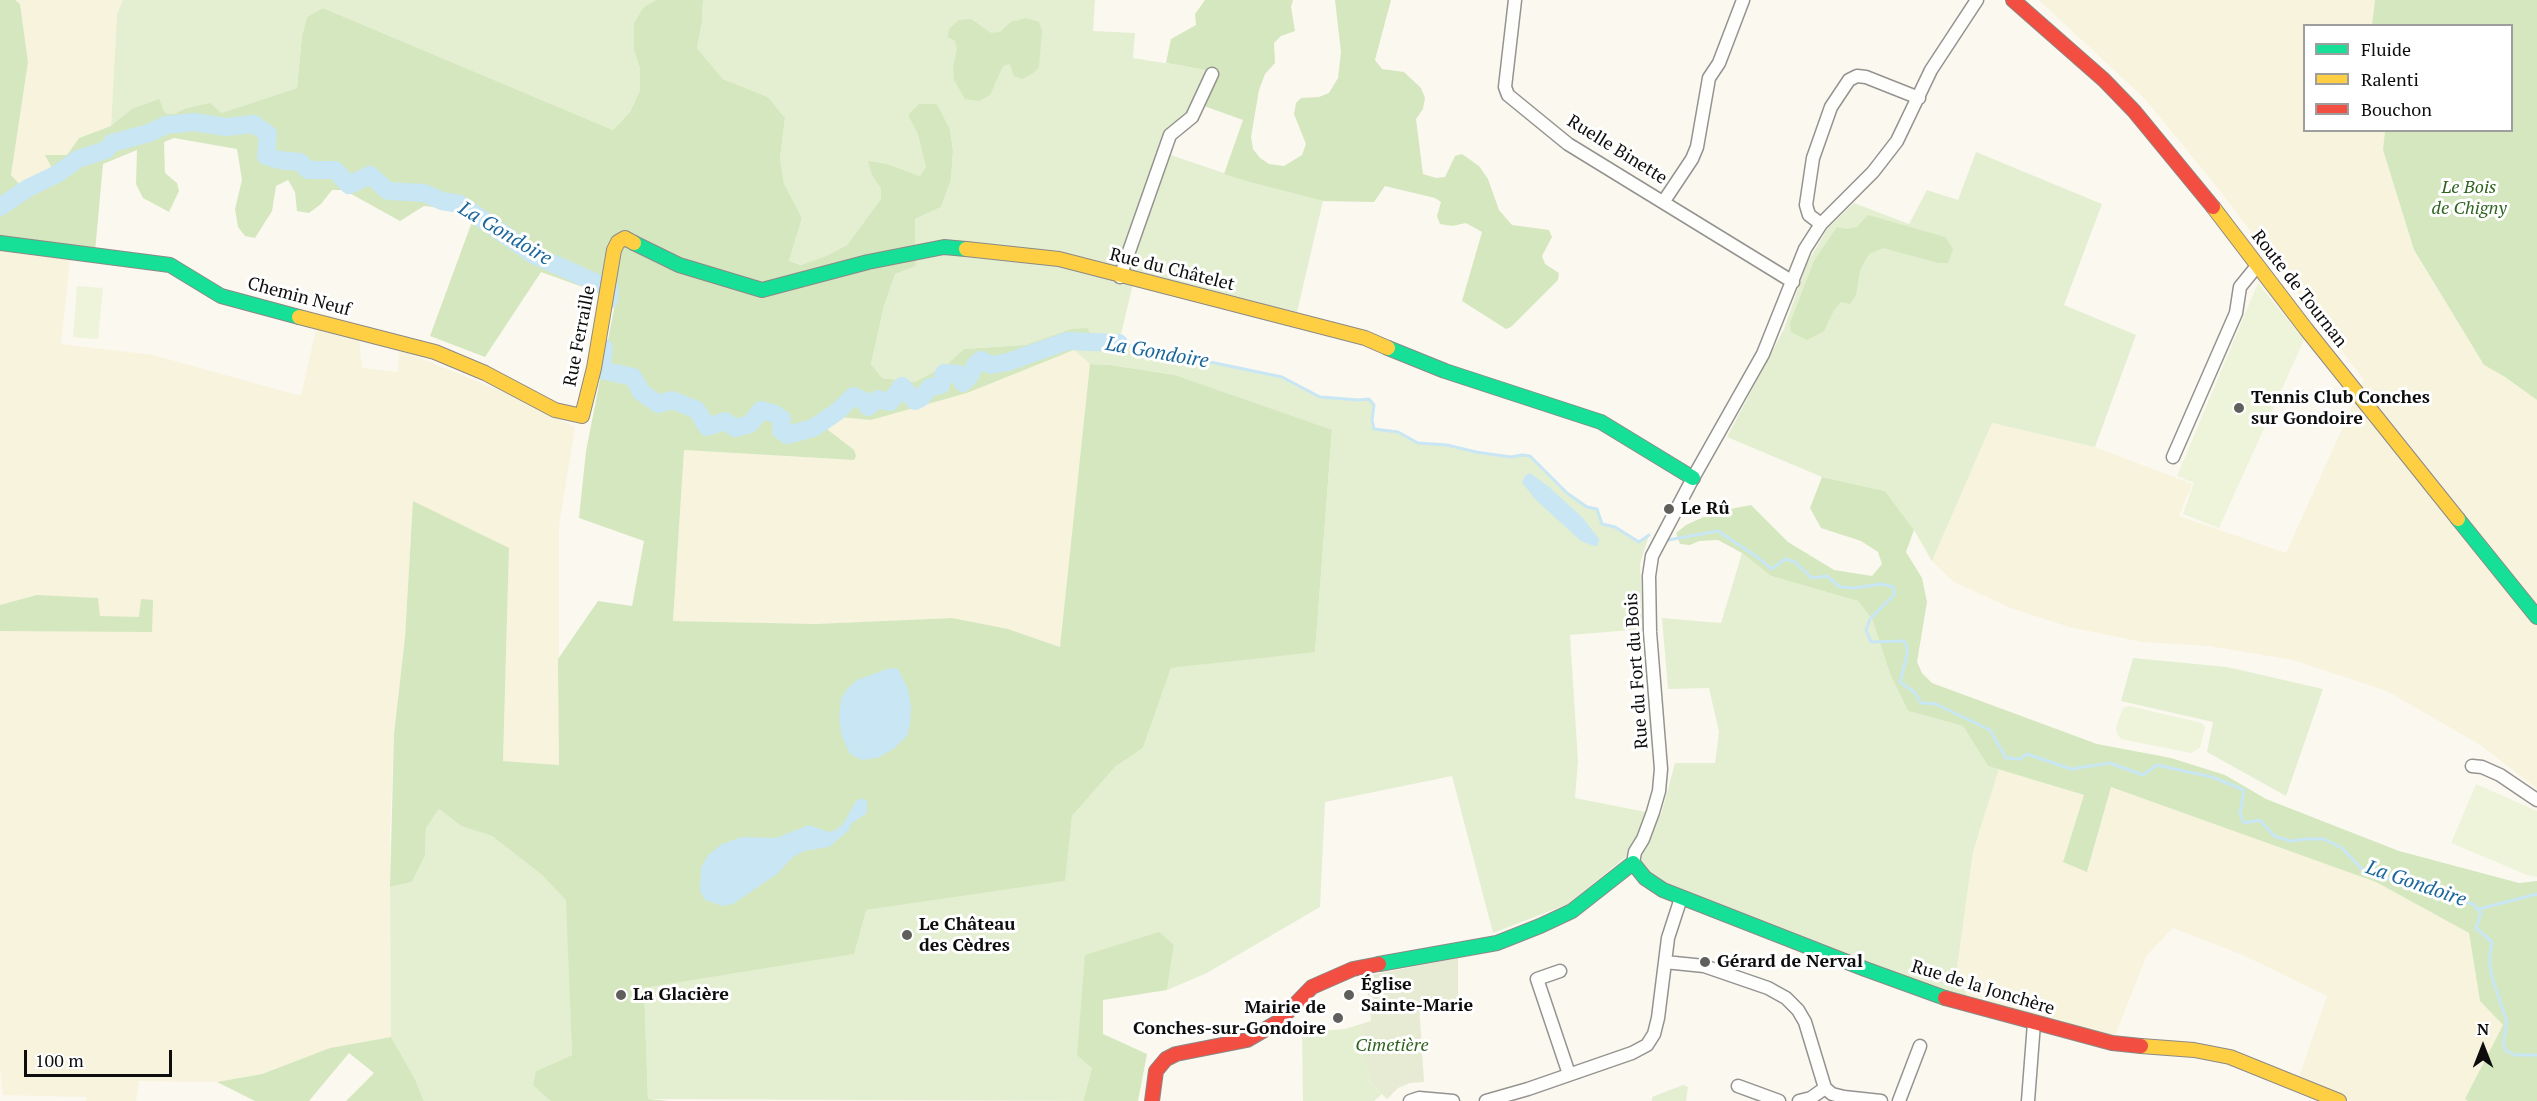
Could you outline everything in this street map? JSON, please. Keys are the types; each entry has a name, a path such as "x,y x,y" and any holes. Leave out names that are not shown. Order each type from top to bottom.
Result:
{"street":[{"name":"Ruelle Binette","path":"1515,0 1504,87 1508,95 1568,144 1793,282"},
{"path":"1664,201 1692,159 1697,147 1709,78 1719,63 1743,0"},
{"name":"Rue du Fort du Bois","path":"1152,1101 1156,1071 1166,1059 1176,1054 1247,1040 1278,1022 1312,987 1353,969 1497,943 1540,926 1572,911 1633,863 1635,852 1643,839 1653,812 1659,791 1661,769 1650,632 1648,576 1652,556 1763,354 1805,249 1821,224 1886,157 1906,126 1939,55 1977,0"},
{"name":"Route de Tournan","path":"2013,0 2104,80 2134,111 2205,197 2257,266 2537,617"},
{"path":"1120,277 1170,135 1192,117 1212,74"},
{"path":"1821,224 1809,215 1806,205 1813,158 1831,107 1849,80 1857,76 1866,77 1919,98"},
{"name":"Rue du Châtelet","path":"625,238 679,265 762,290 868,262 944,247 1059,259 1120,277 1365,338 1445,371 1601,422 1693,478"},
{"name":"Rue Ferraille","path":"582,416 594,368 613,256 618,242 625,238"},
{"name":"Chemin Neuf","path":"0,243 170,265 221,296 435,352 485,373 555,410 582,416"},
{"path":"2173,457 2236,313 2240,287 2257,266"},
{"path":"2472,766 2482,767 2500,775 2537,801"},
{"name":"Rue de la Jonchère","path":"1633,863 1645,878 1663,890 1929,992 2112,1043 2194,1050 2230,1057 2339,1101"},
{"path":"1486,1101 1530,1095 1569,1074 1647,1046 1654,1034 1658,1018 1668,938 1682,898"},
{"path":"1665,962 1704,966 1768,988 1786,998 1798,1010 1805,1022 1825,1088 1833,1094 1844,1097 1881,1101"},
{"path":"1560,971 1537,979 1569,1074"},
{"path":"2028,1101 2034,1023"},
{"path":"1899,1101 1920,1046"},
{"path":"1738,1086 1779,1101"},
{"path":"1799,1101 1811,1098 1825,1088"},
{"path":"1410,1101 1419,1098 1452,1101"}],"shaded area":[{"path":"15,0 123,0 117,14 111,126 79,138 67,155 46,155 55,172 20,185 11,175 28,62 20,4"},
{"path":"2039,0 2375,0 2372,24 2303,24 2303,132 2385,132 2383,151 2414,251 2484,365 2537,400 2537,789 2482,746 2387,691 2293,660 2209,646 2142,642 2069,627 2011,608 1954,582 1932,561 1992,423 2095,447 2192,484 2179,516 2286,553 2364,380 2217,187 2145,99"},
{"path":"0,241 71,251 61,344 153,355 301,396 316,329 359,341 362,368 398,372 399,352 408,353 501,391 575,427 559,525 559,765 503,761 509,548 413,502 405,637 394,734 390,828 391,1037 330,1048 262,1074 217,1082 139,1081 136,1101 86,1101 86,1097 3,1095 0,1068"},
{"path":"1074,350 1090,364 1061,647 1008,629 952,618 816,624 673,621 684,450 853,460 828,430 830,422 838,417 871,420 967,393"},
{"path":"1999,769 2084,795 2063,862 2088,871 2111,787 2376,882 2469,933 2480,1001 2503,1025 2466,1098 2468,1101 2351,1101 2298,1080 2327,996 2243,955 2173,928 2147,955 2114,1038 1968,1000 1957,968 1973,852"}],"green space":[{"path":"0,0 15,0 20,4 28,62 11,175 20,185 54,172 45,155 67,155 79,138 111,126 132,109 159,99 165,113 174,114 184,109 210,103 221,113 297,88 302,36 307,17 323,8 613,130 630,112 640,90 640,68 634,50 634,23 644,7 656,0 703,0 697,48 723,79 768,97 785,118 780,158 784,184 802,218 789,261 801,265 847,245 881,199 881,189 872,175 868,161 887,164 920,176 926,167 918,135 908,115 919,104 937,104 950,129 953,151 951,180 941,207 915,219 916,266 895,274 884,306 871,364 882,378 915,382 947,365 964,349 1025,345 1071,329 1088,328 1091,339 1074,350 967,393 871,420 838,417 830,422 828,430 854,450 856,456 854,460 684,450 673,621 816,624 952,618 1008,629 1060,647 1090,364 1175,375 1332,430 1315,652 1171,668 1143,748 1115,767 1072,816 1065,881 866,910 854,954 644,988 648,1099 669,1101 551,1101 533,1085 536,1071 572,1055 566,900 542,875 492,836 461,826 439,809 426,828 425,856 412,882 390,887 394,734 405,637 413,501 509,548 503,761 559,765 558,659 598,601 632,606 644,541 579,518 586,451 616,299 541,272 485,357 430,336 473,219 458,210 424,206 400,221 344,190 332,190 321,204 309,213 297,211 295,192 288,180 276,186 272,211 255,238 245,236 238,227 235,209 242,180 237,149 174,138 164,142 165,173 177,183 179,191 169,212 143,198 136,184 137,150 103,164 95,252 0,242"},
{"path":"123,0 656,0 644,7 634,50 640,68 640,90 630,112 613,130 323,8 307,17 302,36 297,88 221,113 184,109 174,114 164,113 159,100 111,126 117,14"},
{"path":"703,0 1095,0 1093,31 1135,33 1133,58 1207,70 1190,111 1159,151 1253,183 1323,201 1297,312 1135,275 1119,343 1282,377 1320,397 1369,399 1374,405 1372,420 1375,429 1398,432 1418,443 1447,445 1511,457 1530,456 1567,493 1587,507 1597,509 1602,524 1615,527 1639,542 1649,535 1640,564 1643,629 1570,635 1578,761 1575,798 1661,815 1675,763 1715,763 1719,732 1709,688 1668,689 1662,618 1721,623 1742,553 1771,576 1858,601 1872,619 1890,674 1908,711 1963,726 1988,766 1999,769 1973,852 1957,968 1968,1000 1681,894 1647,874 1627,856 1568,904 1493,933 1452,776 1325,802 1320,907 1207,973 1167,990 1174,945 1085,955 1092,1068 1083,1101 648,1099 644,988 853,954 865,910 1064,881 1072,816 1115,767 1143,748 1171,668 1315,651 1332,431 1175,375 1090,364 1074,350 1090,339 1071,329 1025,345 964,349 948,365 915,382 882,378 871,364 884,306 895,274 916,266 915,219 941,207 951,180 953,151 950,129 937,104 908,115 918,135 926,167 920,176 887,164 872,175 881,189 881,199 847,245 802,265 789,261 802,218 784,185 780,158 785,118 768,97 723,79 697,48"},
{"path":"1205,0 1293,0 1291,7 1295,31 1281,36 1274,43 1275,63 1265,74 1259,90 1251,137 1253,149 1260,158 1269,164 1284,166 1302,155 1306,144 1294,114 1296,103 1301,98 1319,97 1329,93 1338,78 1341,52 1335,0 1391,0 1375,60 1382,69 1404,72 1421,88 1425,98 1423,109 1416,119 1423,174 1436,178 1445,177 1455,156 1462,154 1479,166 1488,179 1499,210 1512,225 1549,230 1552,237 1542,256 1545,264 1559,273 1558,280 1511,327 1506,329 1462,301 1482,232 1466,223 1452,226 1440,224 1437,216 1441,202 1435,198 1385,186 1374,202 1323,201 1224,174 1243,120 1193,102 1206,70 1166,63 1171,39 1196,25 1195,14"},
{"name":"Le Bois de Chigny","path":"2375,0 2537,0 2537,400 2484,365 2414,250 2383,150 2385,132 2513,132 2513,24 2372,24"},
{"path":"1026,18 1039,22 1042,31 1039,67 1022,79 1014,76 1010,64 1003,66 990,95 979,101 965,99 954,80 953,67 957,49 955,41 948,37 949,29 959,20 971,19 991,33 1000,32 1011,22"},
{"path":"1976,152 2102,204 2064,305 2136,335 2095,447 1992,423 1932,561 1914,530 1885,491 1822,477 1727,437 1784,329 1806,265 1828,228 1854,203 1909,224 1927,190 1958,200"},
{"path":"1868,215 1945,237 1953,249 1948,263 1939,263 1883,248 1869,254 1860,270 1856,295 1850,304 1841,302 1834,310 1824,331 1807,340 1791,332 1790,323 1814,261 1837,227 1847,229 1857,227"},
{"name":"Tennis Club Conches sur Gondoire","path":"2258,283 2304,340 2219,528 2183,514 2194,483 2177,476"},
{"path":"77,286 103,288 98,339 73,337"},
{"path":"1822,477 1885,491 1914,530 1906,552 1922,578 1927,602 1917,662 1922,673 1932,683 2097,744 2171,758 2225,775 2266,799 2399,851 2519,883 2537,881 2537,1101 2468,1101 2465,1099 2503,1025 2480,1001 2469,933 2376,882 2111,787 2087,872 2063,862 2084,795 1988,766 1963,726 1908,711 1890,674 1872,619 1858,601 1771,576 1742,553 1718,540 1699,541 1690,545 1680,544 1676,533 1686,525 1715,512 1751,505 1788,542 1834,570 1872,576 1882,564 1878,552 1861,541 1821,528 1810,508"},
{"path":"37,595 98,598 100,616 139,617 141,599 153,600 152,632 0,631 0,605"},
{"path":"2133,658 2227,667 2323,689 2286,796 2207,752 2213,722 2121,701"},
{"path":"2129,706 2202,723 2205,728 2200,748 2191,753 2121,739 2116,727 2123,708"},
{"path":"2476,784 2537,811 2537,877 2527,875 2451,843"},
{"path":"439,809 461,826 492,836 542,875 567,900 572,1055 536,1071 551,1101 424,1101 415,1079 391,1037 390,887 412,882 425,856 426,828"},
{"path":"1159,932 1174,945 1167,990 1103,1000 1103,1034 1147,1054 1138,1101 1083,1101 1092,1068 1077,1055 1085,955"},
{"name":"Cimetière","path":"1458,958 1458,1001 1419,1003 1424,1082 1410,1083 1398,1088 1387,1099 1370,1082 1363,1044 1361,1024 1371,1021 1366,976"},
{"path":"1361,1024 1370,1082 1382,1094 1374,1101 1303,1101 1302,1032 1345,1029"},
{"path":"391,1037 415,1079 424,1101 346,1101 374,1073 349,1053 309,1101 255,1101 217,1082 262,1074 330,1048"},
{"path":"1683,1085 1688,1087 1686,1101 1652,1101 1652,1097"}],"water":[{"path":"1530,473 1582,517 1599,539 1598,545 1594,546 1581,541 1535,499 1522,482"},
{"path":"890,668 898,669 908,689 911,707 907,736 892,750 877,758 862,760 850,754 842,737 839,719 841,699 847,689 857,680"},
{"path":"862,798 867,801 867,813 851,824 849,830 829,847 804,851 793,857 777,874 733,904 723,906 705,900 700,891 701,868 708,855 722,844 742,837 776,838 809,825 829,832 836,830 843,824 856,801"}],"waterway":[{"name":"La Gondoire","path":"0,207 78,159 106,150 112,143 149,133 166,125 194,122 226,127 254,124 268,134 266,156 300,162 308,170 335,170 349,185 370,175 388,191 424,193 442,201 460,204 534,255 610,289 609,300"},
{"name":"La Gondoire","path":"604,348 601,370 633,377 641,392 658,404 672,400 697,410 707,427 725,421 735,428 750,424 761,410 775,414 782,419 781,430 787,435 813,428 837,412 853,396 865,401 868,407 878,399 890,402 902,386 915,401 921,398 930,387 941,385 944,373 958,374 963,383 981,360 991,365 1008,362 1067,341 1119,343"},
{"name":"La Gondoire","path":"1119,343 1282,377 1320,397 1369,399 1374,405 1372,420 1374,429 1398,432 1418,443 1447,445 1511,457 1530,456 1567,493 1587,507 1597,509 1602,524 1615,527 1639,542 1649,535"},
{"name":"La Gondoire","path":"1668,540 1718,531 1772,569 1785,559 1795,562 1812,578 1827,576 1840,587 1854,588 1882,584 1893,587 1895,594 1870,619 1866,630 1871,642 1904,641 1907,655 1900,682 1914,692 1921,703 1936,704 1990,730 2006,758 2020,759 2027,754 2071,769 2110,763 2143,775 2157,765 2212,777 2244,790 2240,813 2244,823 2260,820 2274,836 2290,841 2324,839 2342,848 2362,869 2433,894 2473,904 2481,913 2476,928 2492,942 2489,960 2492,977 2507,1022 2503,1043 2506,1051 2515,1055 2537,1055"},
{"path":"2479,909 2537,894"}],"traffic: fast":[{"path":"0,243 170,265 221,296 299,317"},
{"path":"634,243 679,265 762,290 868,262 944,247 966,249"},
{"path":"1388,348 1445,371 1601,422 1693,478"},
{"path":"2458,519 2537,617"},
{"path":"1379,964 1497,943 1540,926 1572,911 1633,863 1645,878 1663,890 1945,998"}],"traffic: slow":[{"path":"2213,207 2306,329 2458,519"},
{"path":"299,317 435,352 485,373 555,410 582,416 594,368 614,250 618,242 625,238 634,243"},
{"path":"966,249 1059,259 1365,338 1388,348"},
{"path":"2141,1046 2194,1050 2230,1057 2339,1101"}],"traffic: jam":[{"path":"2013,0 2104,80 2134,111 2213,207"},
{"path":"1152,1101 1156,1071 1166,1059 1176,1054 1247,1040 1278,1022 1312,987 1353,969 1379,964"},
{"path":"1945,998 2112,1043 2141,1046"}],"place":[{"name":"Tennis Club Conches sur Gondoire","path":"2239,408"},
{"name":"Le Rû","path":"1669,509"},
{"name":"Le Château des Cèdres","path":"907,935"},
{"name":"Gérard de Nerval","path":"1705,962"},
{"name":"La Glacière","path":"621,995"},
{"name":"Église Sainte-Marie","path":"1349,995"},
{"name":"Mairie de Conches-sur-Gondoire","path":"1338,1018"}]}
